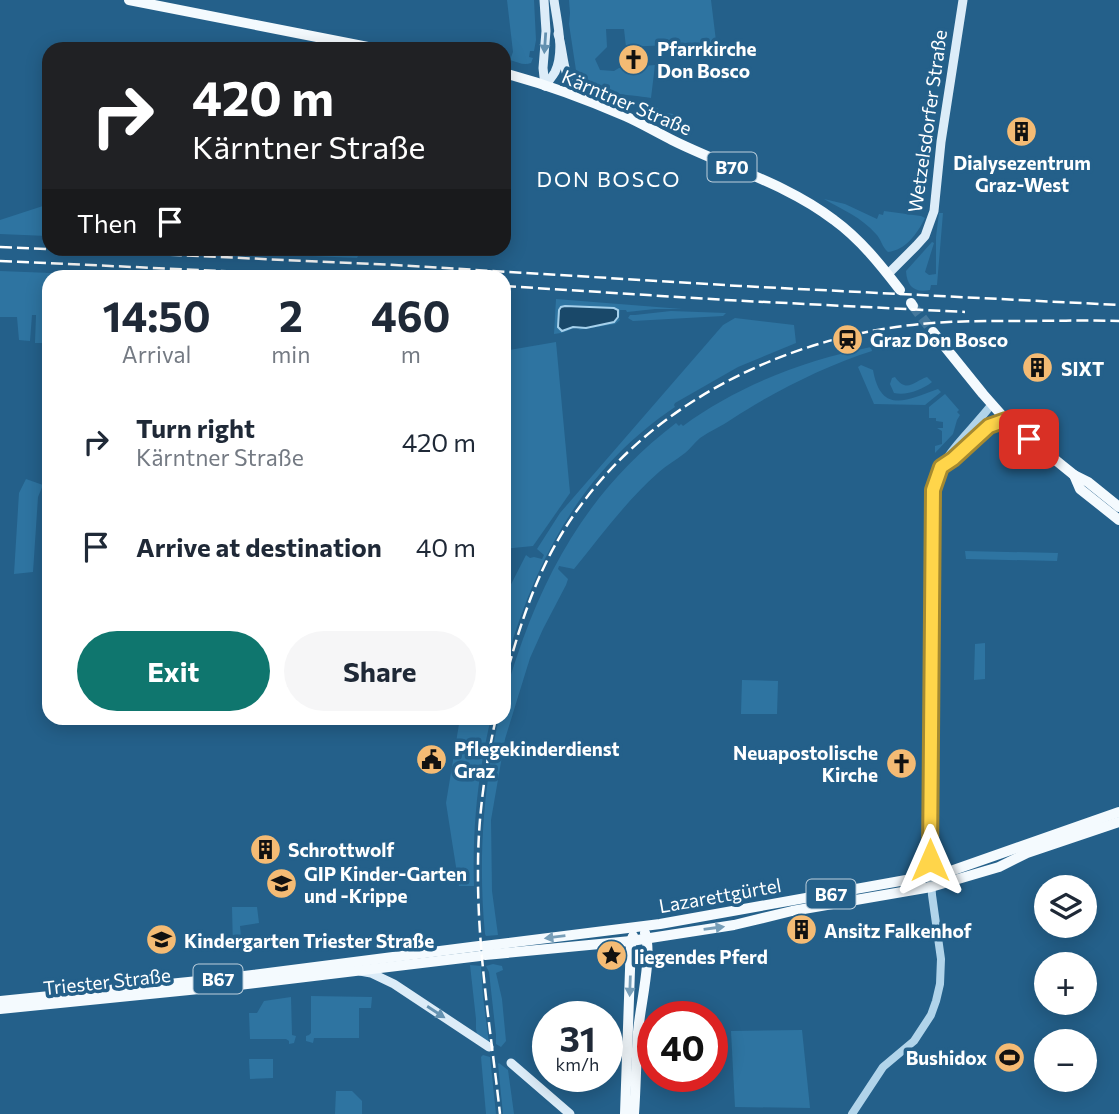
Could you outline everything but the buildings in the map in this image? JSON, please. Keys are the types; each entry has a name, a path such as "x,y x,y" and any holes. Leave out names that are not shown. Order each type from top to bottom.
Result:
{"main road":[{"path":"129,0 342,42"},
{"path":"544,0 545,86"},
{"path":"545,86 556,71 558,57 554,0"},
{"name":"Wetzelsdorfer Straße","path":"888,274 925,236 934,211 941,142 963,0"},
{"path":"558,34 566,73 576,89 624,116"},
{"name":"Kärntner Straße","path":"511,75 624,116 811,204 856,238 900,289"},
{"path":"933,332 1006,420 1119,507"},
{"path":"1074,475 1080,489 1119,520"},
{"name":"Lazarettgürtel","path":"358,966 482,951 639,927 945,873 1119,812"},
{"name":"Lazarettgürtel","path":"482,951 631,941 734,925 792,911 931,887 999,867 1027,853 1119,822"},
{"path":"625,1114 631,941 639,927 647,938 638,1029 634,1114"},
{"name":"Triester Straße","path":"0,1009 239,985 358,966"},
{"name":"Triester Straße","path":"0,1000 358,966 394,984 489,1047"},
{"path":"511,1063 570,1114"}],"street":[{"path":"852,1114 883,1067 914,1041 930,1015 940,984 941,959 930,876 933,490 946,457 992,404"},
{"path":"941,467 989,426 1006,420"}],"shaded area":[{"path":"507,0 534,0 536,40 534,51 530,51 529,57 533,58 531,63 511,60 513,52"},
{"path":"569,0 711,0 716,41 626,47 624,29 606,29 607,47 595,59 600,70 614,71 619,68 655,65 651,98 602,90 577,77 569,24"},
{"path":"650,104 654,104 660,112 680,115 683,118 679,132 653,113"},
{"path":"824,199 845,204 877,219 884,211 925,218 910,240 900,248 888,252 878,236 864,223"},
{"path":"42,206 42,236 0,234 0,220"},
{"path":"939,213 943,213 937,285 931,285 930,290 916,290 910,285 906,271 932,242 934,243 925,272 929,275 936,274"},
{"path":"312,256 358,256 357,258"},
{"path":"0,271 42,273 42,343 35,343 36,315 32,315 30,341 19,340 17,317 0,317"},
{"path":"556,299 682,309 627,312 620,310 620,320 615,324 578,330 589,324 554,334"},
{"path":"565,306 614,308 618,310 618,317 614,322 562,331 558,327 559,310"},
{"path":"671,311 726,313 723,316 633,321 628,318 630,315"},
{"path":"735,318 794,325 796,343 738,367 675,403 675,407 613,459 587,489 547,556 530,592 511,646 511,584 526,555 542,559 544,555 537,549 560,513 723,325"},
{"path":"556,342 570,493 533,546 511,548 511,350"},
{"path":"871,347 872,351 836,364 782,390 700,438 636,495 574,569 559,566 558,569 568,579 530,658 511,720 511,675 550,576 583,519 625,468 676,423 683,426 726,399 772,376 846,352"},
{"path":"861,365 873,370 882,394 889,399 906,400 938,389 941,392 925,405 874,404 858,367"},
{"path":"895,377 907,386 927,377 932,382 914,392 899,394 894,393 890,384"},
{"path":"945,394 960,415 953,434 935,453 935,446 942,444 942,431 937,428 943,428 943,422 929,418 929,407"},
{"path":"26,479 42,485 38,497 33,572 14,574 19,493"},
{"path":"965,551 1058,553 1057,561 966,559"},
{"path":"985,643 985,679 974,680 975,644"},
{"path":"742,680 778,681 777,714 741,714"},
{"path":"459,725 490,725 477,801 474,886 459,886 446,803"},
{"path":"498,725 509,725 491,820 492,891 498,935 486,936 482,880 483,825"},
{"path":"232,907 257,907 259,923 240,926 242,948 233,949"},
{"path":"470,965 481,966 489,1043 477,1034"},
{"path":"486,966 502,966 503,970 496,973 502,999 506,1041 501,1047 496,1044 489,972"},
{"path":"311,996 372,997 371,1008 359,1008 359,1038 314,1038 313,1043 306,1041 306,1036 311,1033"},
{"path":"291,997 292,1035 296,1036 294,1043 289,1044 286,1039 250,1039 249,1013 257,1013 264,1001"},
{"path":"802,1030 810,1108 735,1107 731,1031"},
{"path":"483,1055 490,1057 496,1114 486,1114"},
{"path":"249,1059 273,1059 273,1078 250,1079"},
{"path":"499,1063 508,1070 514,1114 503,1114"},
{"path":"336,1091 352,1091 362,1101 362,1114 335,1114"}],"tunnel":[{"path":"913,306 933,332"}],"railway":[{"path":"0,247 42,249"},
{"path":"198,256 477,270"},
{"path":"0,261 200,270"},
{"path":"511,272 1119,305"},
{"path":"511,286 965,312"},
{"path":"511,660 540,575 558,540 587,497 621,458 660,424 703,395 748,371 796,351 896,327 969,321 1119,321"},
{"path":"495,725 481,811 478,898 485,990 500,1114"}],"place":[{"name":"Pfarrkirche Don Bosco","path":"634,59"},
{"name":"Dialysezentrum Graz-West","path":"1022,131"},
{"name":"Graz Don Bosco","path":"847,339"},
{"name":"SIXT","path":"1038,368"},
{"name":"Pflegekinderdienst Graz","path":"431,759"},
{"name":"Neuapostolische Kirche","path":"901,763"},
{"name":"Schrottwolf","path":"265,849"},
{"name":"GIP Kinder-Garten und -Krippe","path":"281,884"},
{"name":"Ansitz Falkenhof","path":"801,930"},
{"name":"Kindergarten Triester Straße","path":"161,940"},
{"name":"liegendes Pferd","path":"611,956"},
{"name":"Bushidox","path":"1010,1057"}],"district":[{"name":"DON BOSCO","path":"609,178"}],"route":[{"path":"930,860 934,481 941,467 989,426 1006,420 1029,439"}]}
